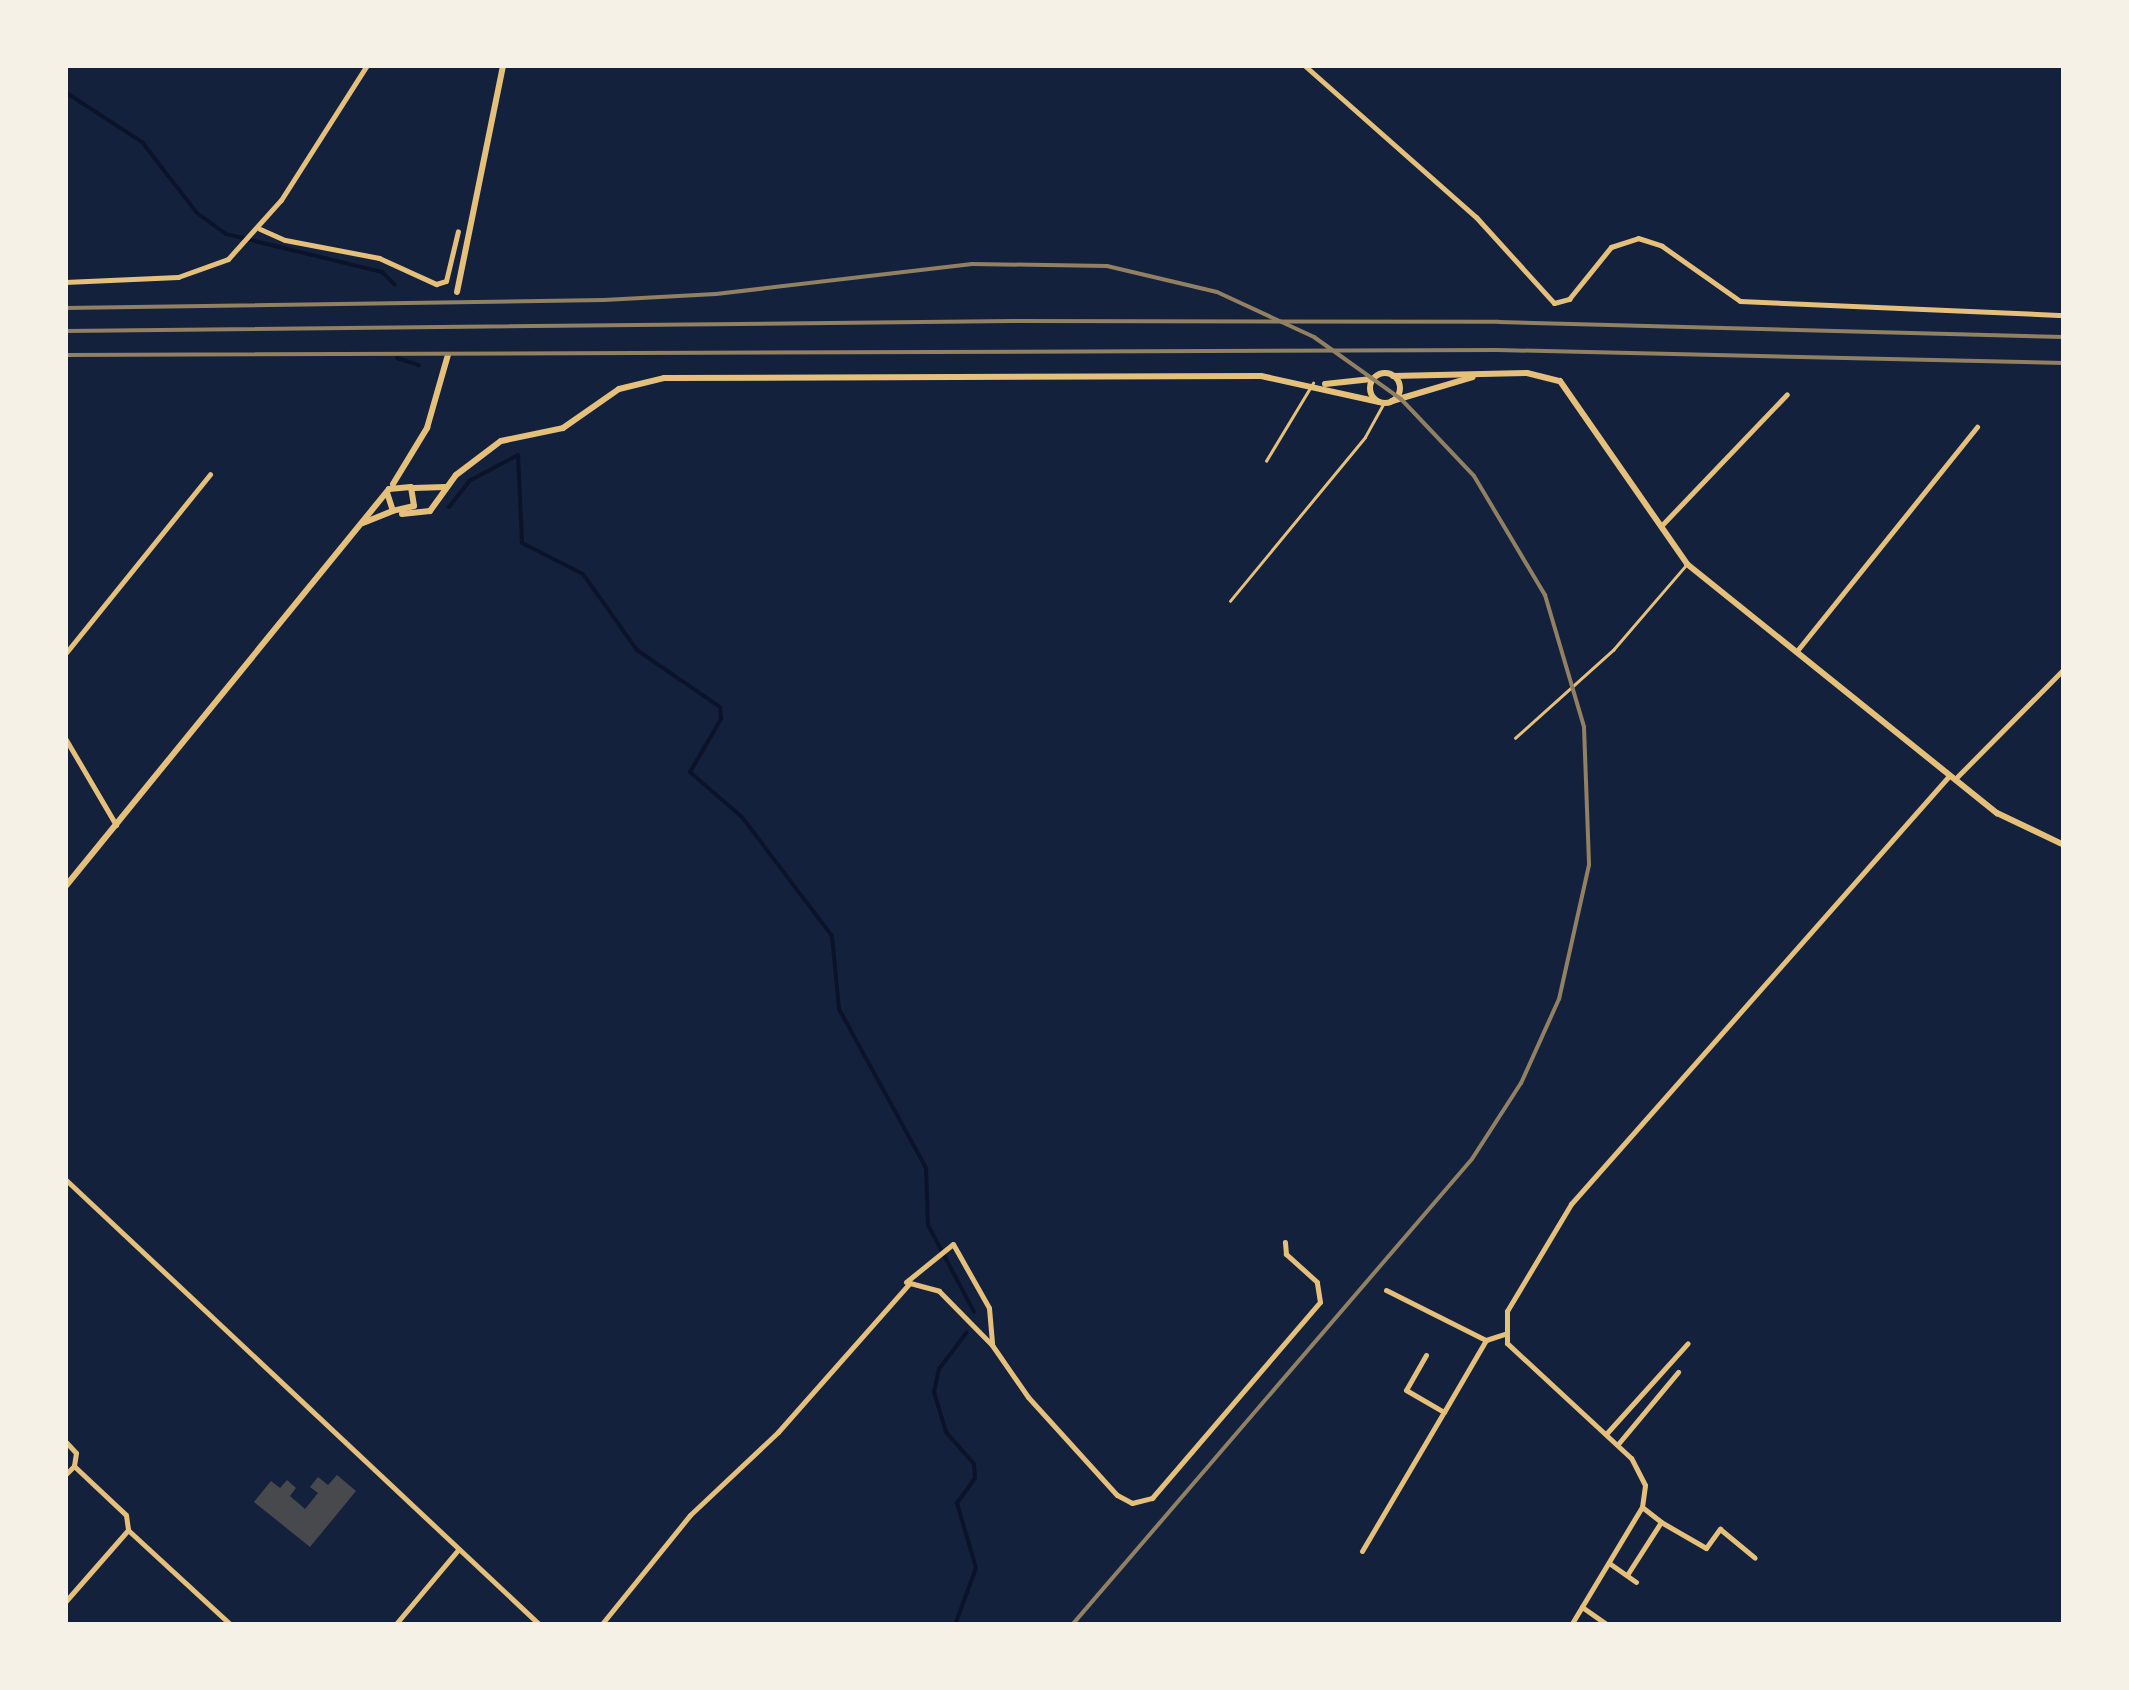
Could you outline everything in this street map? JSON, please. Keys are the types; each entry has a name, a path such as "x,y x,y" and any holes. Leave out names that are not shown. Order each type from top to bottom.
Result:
{"street":[{"path":"65,282 198,274 244,244 260,228 367,65"},
{"path":"457,292 502,65"},
{"path":"1304,65 1476,217 1554,303 1567,300 1611,247 1638,238 1662,246 1740,301 2064,315"},
{"path":"260,228 285,240 380,258 436,284 446,281 458,230"},
{"path":"65,887 408,465 434,410 448,354"},
{"path":"397,512 430,511 446,487 501,441 563,428 619,389 664,378 1245,376 1315,383 1385,402 1484,374"},
{"path":"1315,383 1484,374 1543,374 1560,381 1659,529 1687,564 2011,823 2064,845"},
{"path":"1385,402 1400,389 1393,376"},
{"path":"1374,379 1371,392 1385,402"},
{"path":"1659,529 1787,394"},
{"path":"1796,652 1977,427"},
{"path":"362,524 414,506 408,465"},
{"path":"65,654 210,474"},
{"path":"388,491 409,486 446,487"},
{"path":"388,491 397,512"},
{"path":"1571,1625 1642,1507 1642,1474 1618,1444 1513,1351 1504,1334 1518,1286 1571,1204 1952,778 2064,669"},
{"path":"65,738 116,825"},
{"path":"65,1179 540,1625"},
{"path":"900,1288 929,1284 992,1345 1028,1397 1117,1495 1146,1501 1320,1302 1317,1282 1286,1254 1285,1242"},
{"path":"601,1625 690,1515 778,1432 900,1288 950,1246 989,1308 992,1345"},
{"path":"1386,1290 1486,1340"},
{"path":"1362,1551 1486,1340 1504,1334"},
{"path":"1606,1434 1688,1343"},
{"path":"1426,1355 1406,1390 1444,1412"},
{"path":"1618,1444 1678,1372"},
{"path":"65,1441 76,1453 74,1466 65,1475"},
{"path":"74,1466 126,1516 128,1530 231,1625"},
{"path":"1642,1507 1706,1548 1720,1529 1755,1558"},
{"path":"1627,1575 1661,1522"},
{"path":"65,1602 128,1530"},
{"path":"395,1625 457,1550"},
{"path":"1609,1563 1636,1582"},
{"path":"1582,1607 1608,1625"}],"lane":[{"path":"1266,462 1315,383"},
{"path":"1230,601 1365,437 1385,402"},
{"path":"1514,738 1613,650 1687,564"}],"building":[{"path":"337,1475 356,1491 310,1547 254,1502 271,1481 280,1488 287,1480 296,1488 290,1496 305,1509 318,1493 310,1487 318,1477 328,1485"}],"waterway":[{"path":"65,92 142,142 197,213 226,234 382,272 395,285"},
{"path":"397,358 419,365"},
{"path":"449,507 469,481 518,455 522,543 583,574 637,650 720,707 721,719 690,772 742,817 832,936 839,1009 926,1168 928,1225 974,1312"},
{"path":"955,1625 976,1568 957,1503 975,1478 974,1464 946,1432 934,1392 939,1369 967,1332"}],"railway":[{"path":"65,308 604,300 716,294 972,264 1107,266 1217,292 1314,337 1401,399 1474,476 1545,595 1584,727 1589,865 1559,999 1521,1083 1472,1159 1072,1625"},
{"path":"65,331 1013,321 1499,322 2064,337"},
{"path":"65,355 1498,350 2064,363"}]}
